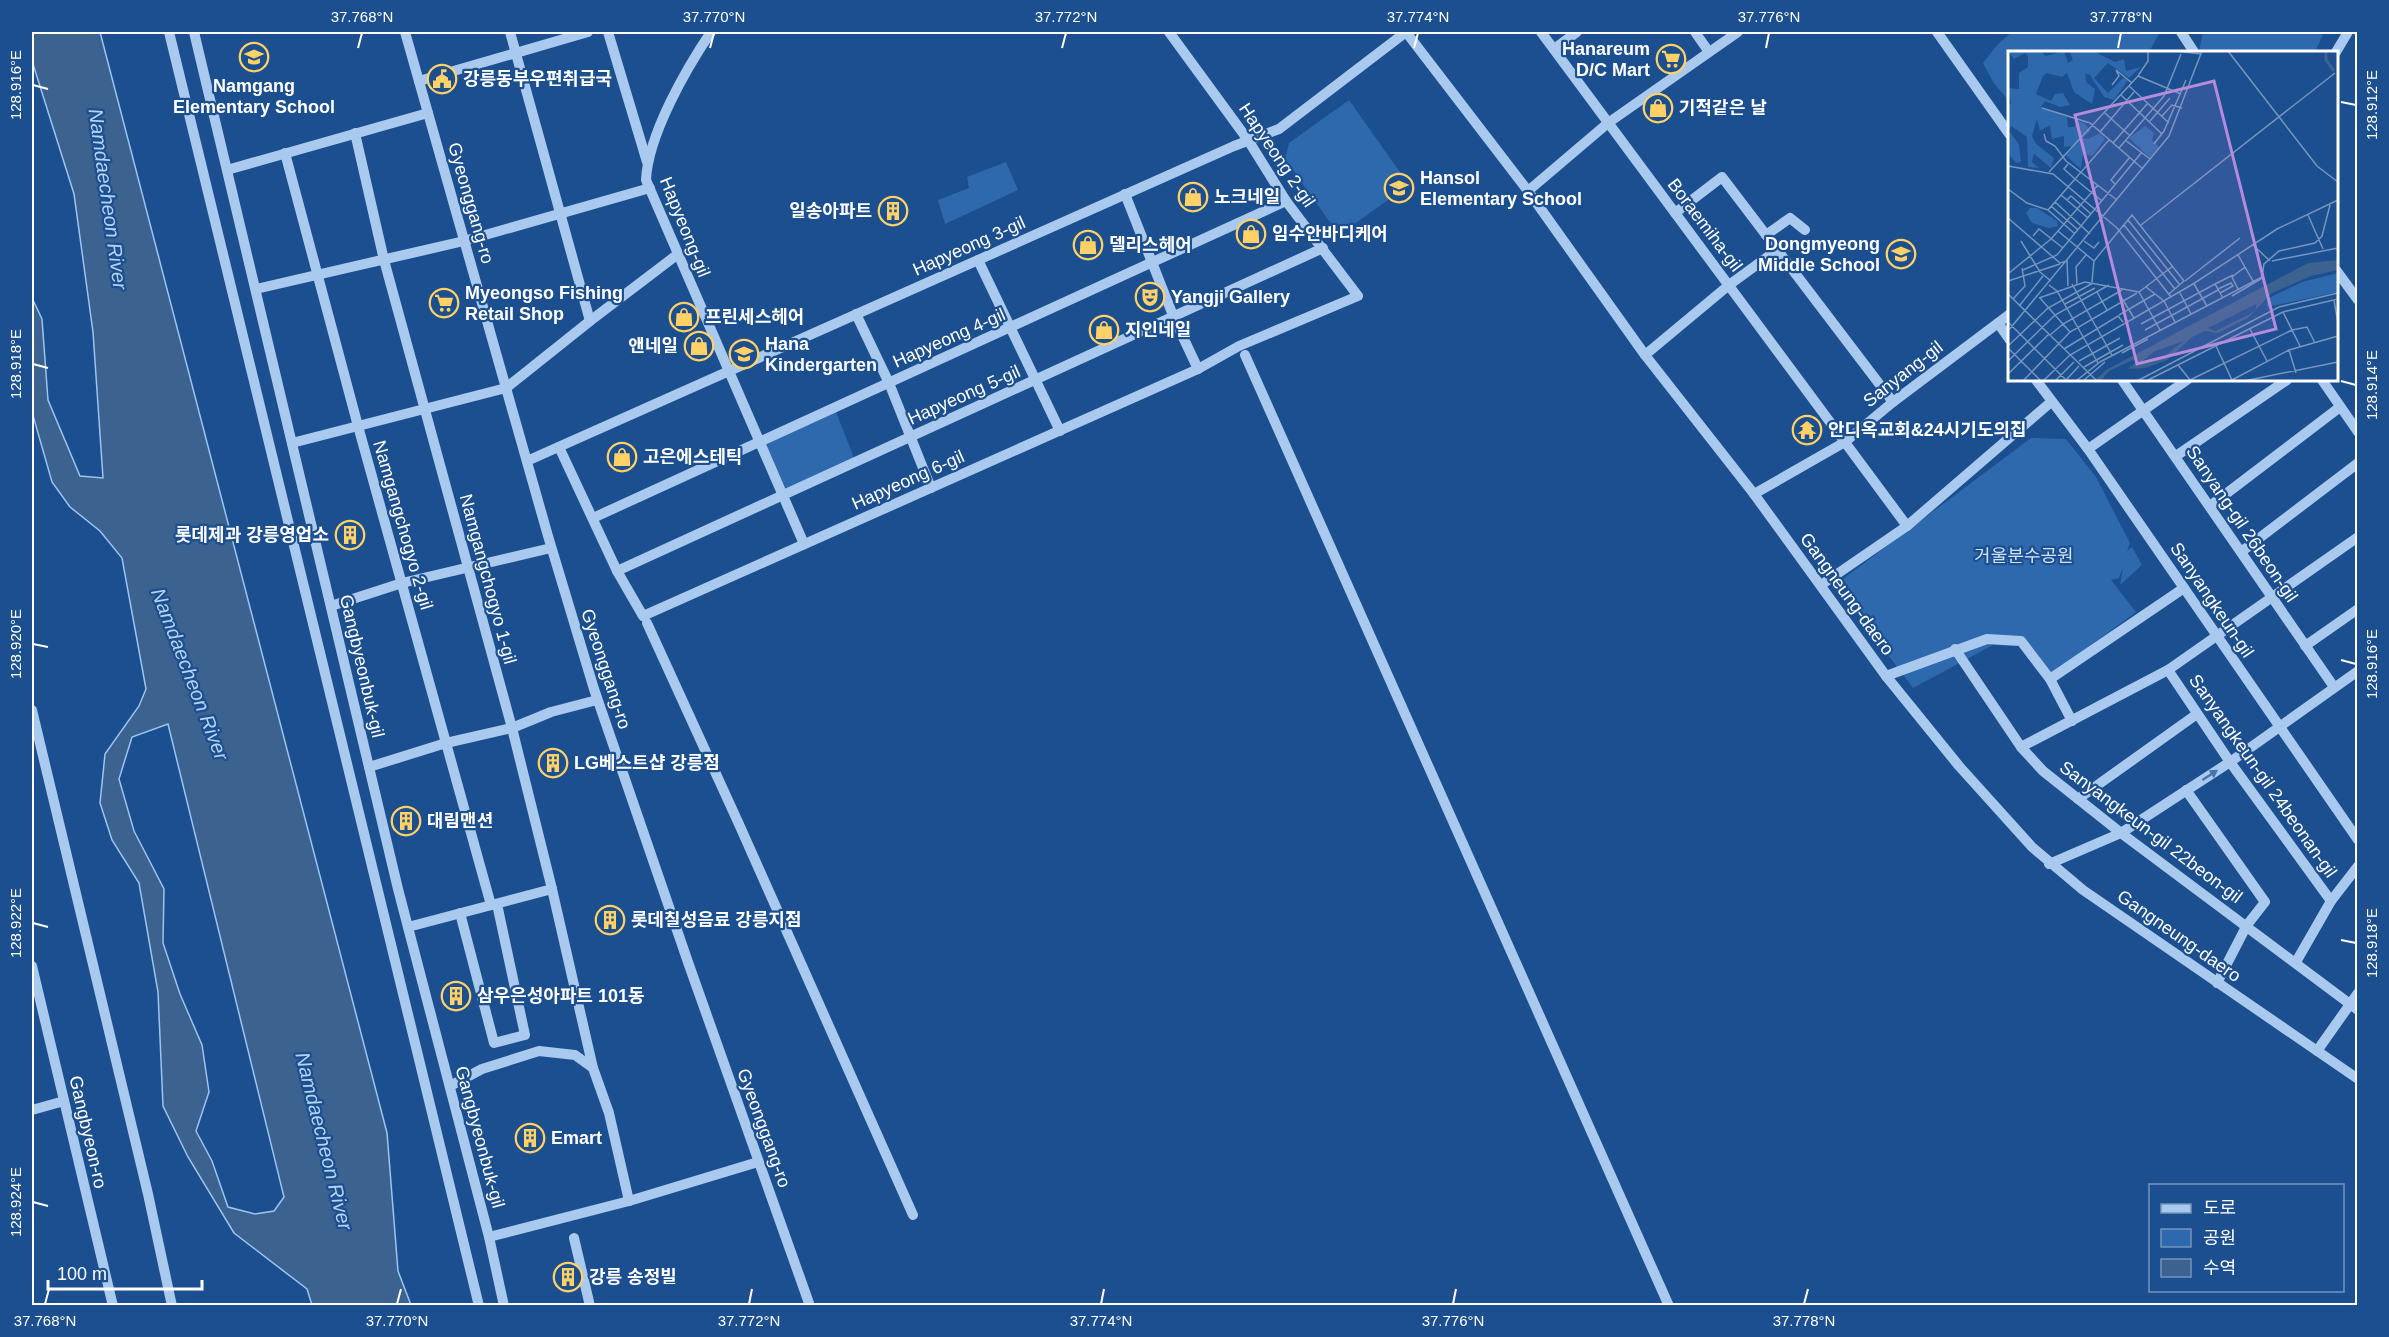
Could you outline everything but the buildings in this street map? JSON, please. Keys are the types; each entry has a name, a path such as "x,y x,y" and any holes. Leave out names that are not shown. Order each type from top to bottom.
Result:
{"street":[{"path":"169,32 479,1305"},
{"name":"Gangbyeonbuk-gil","path":"194,32 369,767 504,1305"},
{"name":"Gyeonggang-ro","path":"405,32 551,548 597,700 810,1305"},
{"path":"510,32 562,213 590,321"},
{"path":"419,81 588,32"},
{"path":"608,32 647,162"},
{"name":"Hapyeong 2-gil","path":"1169,32 1248,141 1286,201 1358,296"},
{"name":"Hapyeong 3-gil","path":"527,461 1125,194 1279,129 1406,32"},
{"name":"Gangneung-daero","path":"1406,32 1528,191 1645,355 1754,494 1886,676 1987,798 2049,864 2358,1079"},
{"name":"Boraemiha-gil","path":"1541,32 1907,526"},
{"path":"1554,49 1576,32"},
{"path":"1695,32 1709,52"},
{"path":"1528,191 1608,123 1738,32"},
{"path":"1937,32 2008,132"},
{"path":"2181,32 2192,51"},
{"path":"2337,51 2348,32"},
{"name":"Hapyeong-gil","path":"708,34 690,63 647,162 646,180 804,544"},
{"path":"227,170 428,113"},
{"name":"Namgangchogyo 1-gil","path":"355,133 384,260 512,728 593,1068 609,1113 629,1201"},
{"name":"Namgangchogyo 2-gil","path":"285,153 446,743 494,904 525,1035 494,1043 460,913"},
{"path":"1675,213 1722,177 1893,402"},
{"path":"256,289 464,241 650,188"},
{"path":"1125,194 1174,318 1198,369"},
{"name":"Hapyeong 4-gil","path":"593,518 1286,201"},
{"path":"1766,235 1790,218 1805,230"},
{"name":"Hapyeong 5-gil","path":"617,571 1323,248"},
{"path":"1645,355 1729,285 1777,250"},
{"path":"292,442 506,388 678,254"},
{"path":"978,260 1060,431"},
{"path":"2338,276 2358,300"},
{"name":"Hapyeong 6-gil","path":"559,447 617,571 643,616 1198,369 1239,346 1358,296"},
{"path":"856,314 889,383 931,488"},
{"name":"Sanyang-gil","path":"1754,494 1845,442 1893,402 2008,316"},
{"path":"1998,323 2008,337"},
{"path":"1245,355 1669,1305"},
{"name":"Sanyangkeun-gil","path":"2037,381 2088,449 2218,636 2278,728 2358,840"},
{"name":"Sanyang-gil 26beon-gil","path":"2123,381 2334,687"},
{"path":"2088,449 2185,381"},
{"path":"2176,456 2286,381"},
{"path":"2323,381 2358,432"},
{"path":"1821,585 1907,526 2051,402"},
{"path":"2210,506 2340,407"},
{"path":"2241,552 2358,463"},
{"path":"2021,747 2168,670 2358,537"},
{"path":"331,606 402,583 551,548"},
{"path":"2050,679 2184,588"},
{"path":"2305,646 2358,609"},
{"path":"647,623 913,1215"},
{"path":"1886,676 1987,639 2021,641 2050,679 2072,721"},
{"name":"Sanyangkeun-gil 22beon-gil","path":"1955,649 2021,747 2043,771 2121,833 2354,1007"},
{"name":"Sanyangkeun-gil 24beonan-gil","path":"2168,670 2230,762 2331,901"},
{"path":"2049,864 2121,833 2230,762 2358,671"},
{"path":"369,767 446,743 512,728 551,712 597,700"},
{"path":"32,711 148,1194 172,1305"},
{"path":"2078,799 2197,714"},
{"path":"2186,790 2265,902 2247,925 2217,983"},
{"path":"2296,962 2331,901 2358,866"},
{"path":"408,927 552,889"},
{"name":"Gangbyeon-ro","path":"32,966 113,1305"},
{"path":"2317,1051 2354,1007 2358,993"},
{"path":"450,1086 482,1069 539,1051 575,1055 593,1068"},
{"path":"32,1110 64,1101"},
{"path":"489,1238 629,1201 758,1162"},
{"path":"574,1238 590,1305"}],"green space":[{"path":"2012,32 2160,32 2150,51 2008,51 2008,100 1993,82 1983,63 1998,44"},
{"path":"2203,32 2324,32 2315,51 2199,51"},
{"path":"1349,100 1409,185 1339,235 1285,159 1289,143"},
{"path":"1006,162 1018,190 945,224 938,200 969,188 967,177"},
{"path":"836,412 854,458 786,489 765,444"},
{"name":"거울분수공원","path":"2031,438 2066,439 2096,477 2130,543 2127,551 2132,547 2142,565 2120,585 2123,567 2119,578 2111,580 2136,612 2049,676 2020,646 1993,645 1913,688 1835,585"}],"water":[{"name":"Namdaecheon River","path":"32,32 100,32 387,1133 398,1271 411,1305 312,1305 307,1289 234,1233 188,1157 163,1106 158,992 139,883 112,840 100,803 105,754 139,706 146,689 122,558 100,531 70,507 52,482 32,412 32,298 42,319 48,400 80,476 103,478 93,332 74,194 32,61","holes":["168,724 284,1197 274,1211 255,1214 228,1207 212,1161 196,1131 209,1092 202,1045 180,994 163,943 164,889 134,831 119,779 132,737"]}],"place":[{"name":"Namgang Elementary School","path":"254,57"},
{"name":"Hanareum D/C Mart","path":"1671,59"},
{"name":"강릉동부우편취급국","path":"442,79"},
{"name":"기적같은 날","path":"1658,108"},
{"name":"Hansol Elementary School","path":"1399,188"},
{"name":"노크네일","path":"1193,197"},
{"name":"일송아파트","path":"893,211"},
{"name":"임수안바디케어","path":"1251,234"},
{"name":"델리스헤어","path":"1088,245"},
{"name":"Dongmyeong Middle School","path":"1901,254"},
{"name":"Yangji Gallery","path":"1150,297"},
{"name":"Myeongso Fishing Retail Shop","path":"444,303"},
{"name":"프린세스헤어","path":"684,317"},
{"name":"지인네일","path":"1104,330"},
{"name":"앤네일","path":"699,346"},
{"name":"Hana Kindergarten","path":"744,354"},
{"name":"안디옥교회&24시기도의집","path":"1807,430"},
{"name":"고은에스테틱","path":"622,457"},
{"name":"롯데제과 강릉영업소","path":"350,535"},
{"name":"LG베스트샵 강릉점","path":"553,763"},
{"name":"대림맨션","path":"406,821"},
{"name":"롯데칠성음료 강릉지점","path":"610,920"},
{"name":"삼우은성아파트 101동","path":"456,996"},
{"name":"Emart","path":"530,1138"},
{"name":"강릉 송정빌","path":"568,1277"}]}
